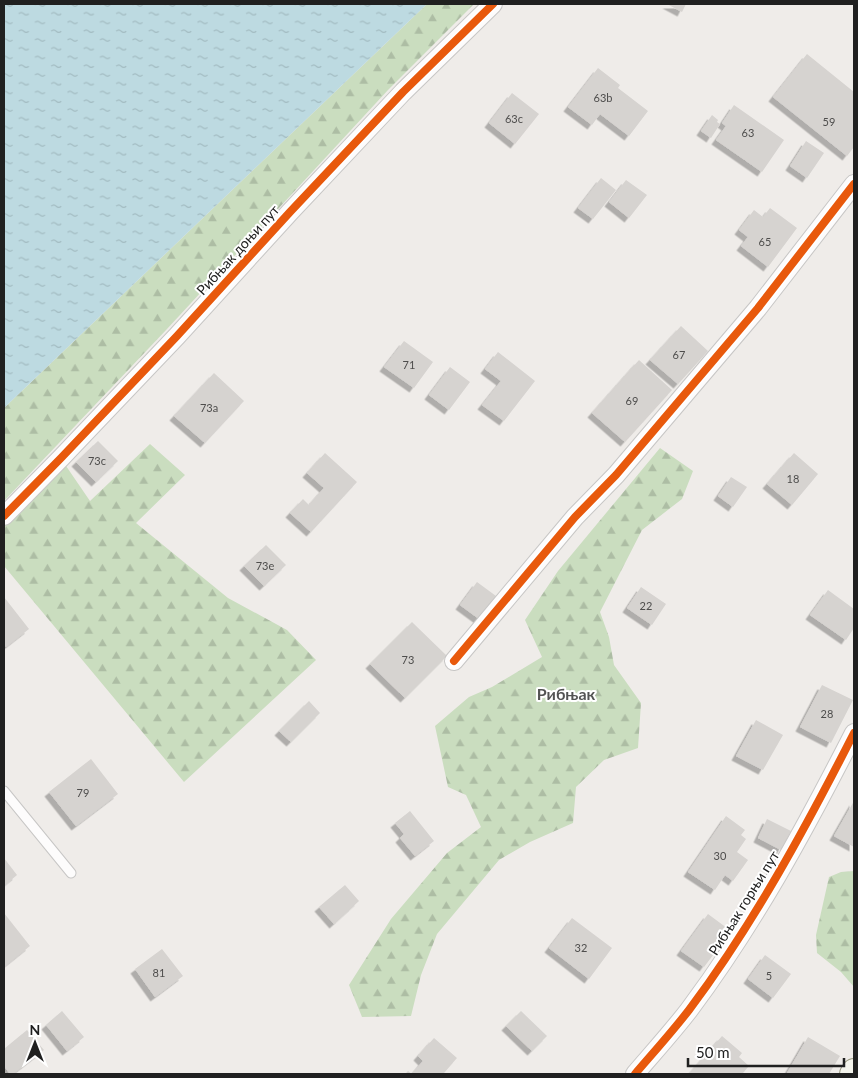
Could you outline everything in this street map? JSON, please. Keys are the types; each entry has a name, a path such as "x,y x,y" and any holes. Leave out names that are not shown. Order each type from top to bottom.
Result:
{"street":[{"name":"Рибњак доњи пут","path":"4,516 177,336 403,92 493,4"},
{"path":"454,661 575,517 616,475 758,308 854,184"},
{"name":"Рибњак горњи пут","path":"635,1074 688,1010 760,905 803,832 854,733"}],"lane":[{"path":"4,791 71,873"}],"green space":[{"path":"427,4 474,4 388,90 167,329 4,501 4,408"},
{"path":"150,444 185,475 136,523 228,598 287,630 316,660 184,782 4,566 4,525 15,516 64,463 90,501"},
{"path":"660,448 693,471 682,499 642,530 600,612 609,637 614,665 641,703 638,748 604,760 576,787 573,823 530,842 499,860 437,934 421,975 411,1016 362,1017 349,985 391,919 447,853 481,827 466,795 448,787 435,726 469,697 492,687 542,657 525,620 558,571"},
{"path":"854,871 854,987 841,972 817,953 816,935 829,877 841,872"}],"water":[{"path":"4,4 427,4 4,408"}],"building":[{"path":"667,4 686,4 682,12"},
{"path":"807,54 854,92 854,147 847,156 773,97"},
{"path":"598,68 620,85 618,88 648,111 629,136 600,114 592,125 568,107"},
{"path":"512,93 539,114 515,144 489,123"},
{"path":"734,105 784,140 762,172 716,140 726,126 722,123"},
{"path":"712,115 720,124 711,138 701,131"},
{"path":"806,141 824,153 807,178 790,166"},
{"path":"601,178 616,190 593,219 578,208"},
{"path":"626,180 647,195 629,218 609,202"},
{"path":"770,208 797,228 768,267 741,246 748,237 739,230 754,210 763,217"},
{"path":"681,326 708,351 678,384 650,360"},
{"path":"404,341 433,362 414,388 384,367"},
{"path":"498,352 535,381 504,421 482,405 501,381 485,369"},
{"path":"639,360 672,390 625,442 592,413"},
{"path":"450,367 470,382 449,410 429,395"},
{"path":"214,373 244,401 205,443 174,416"},
{"path":"98,441 118,461 96,482 76,462"},
{"path":"325,453 357,482 311,532 290,513 303,499 309,505 324,488 307,473"},
{"path":"794,453 818,474 792,505 767,484"},
{"path":"731,477 747,487 733,507 718,496"},
{"path":"266,545 286,565 264,586 244,566"},
{"path":"477,582 496,596 479,619 460,605"},
{"path":"641,587 666,604 652,625 627,608"},
{"path":"828,590 854,609 854,628 846,640 810,615"},
{"path":"4,597 29,629 6,647 4,644"},
{"path":"412,622 447,656 405,698 370,664"},
{"path":"822,685 853,700 831,743 800,727"},
{"path":"309,701 320,713 291,742 279,731"},
{"path":"756,720 783,735 763,770 736,756"},
{"path":"91,759 118,794 76,826 49,792"},
{"path":"854,801 854,847 834,836"},
{"path":"410,811 434,841 415,856 400,838 404,834 395,823"},
{"path":"726,816 745,830 741,835 746,839 737,852 748,860 733,881 725,875 715,890 688,872"},
{"path":"767,819 791,831 781,850 758,838"},
{"path":"4,858 17,875 4,886"},
{"path":"345,885 359,901 334,924 319,907"},
{"path":"4,913 30,946 4,967"},
{"path":"708,914 731,931 704,967 681,951"},
{"path":"572,918 612,948 589,979 549,948"},
{"path":"162,949 183,976 155,997 135,969"},
{"path":"765,955 791,974 773,998 748,979"},
{"path":"62,1011 84,1037 67,1051 46,1025"},
{"path":"521,1011 547,1036 532,1051 506,1026"},
{"path":"27,1030 44,1050 13,1074 10,1074 4,1066 4,1049"},
{"path":"722,1036 742,1053 739,1057 749,1066 742,1074 689,1074"},
{"path":"808,1037 840,1056 829,1074 787,1073"},
{"path":"434,1038 457,1058 443,1074 412,1074 423,1061 418,1056"}],"cycle path":[{"path":"4,516 177,336 403,92 493,4"},
{"path":"454,661 575,517 616,475 758,308 854,184"},
{"path":"635,1074 689,1010 735,944 778,875 854,733"}],"district":[{"name":"Рибњак","path":"566,694"}]}
